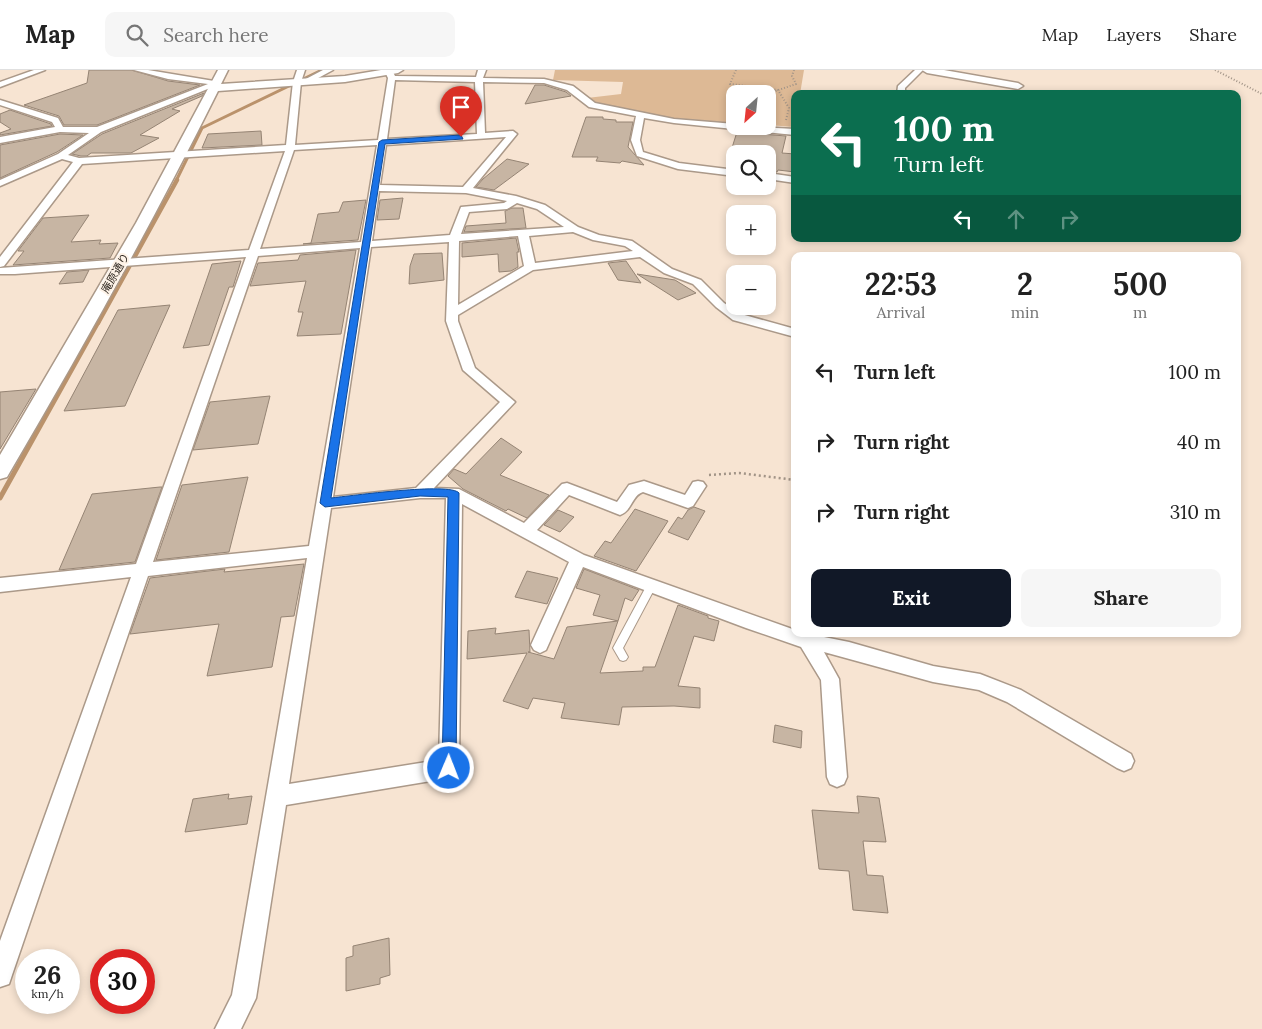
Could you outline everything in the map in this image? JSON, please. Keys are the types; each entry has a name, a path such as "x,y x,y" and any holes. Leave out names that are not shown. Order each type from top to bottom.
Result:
{"street":[{"path":"0,85 41,70"},
{"path":"138,70 168,77 217,81 301,78 345,79 393,73 544,81 570,88 592,105 640,115 674,121 791,132"},
{"path":"301,78 329,70"},
{"path":"481,136 479,79 482,70"},
{"path":"544,81 547,70"},
{"path":"901,90 919,70"},
{"path":"927,70 1018,86"},
{"path":"228,1029 244,998 376,188 393,73"},
{"path":"0,975 290,148 301,78"},
{"path":"0,184 61,156 98,130 217,81"},
{"name":"庵原通り","path":"0,472 120,263 180,154 217,81"},
{"path":"0,102 54,120 60,129"},
{"path":"640,115 635,139 636,148 640,154 678,166 726,172"},
{"path":"0,140 60,129 98,130"},
{"path":"61,156 79,161 513,134 466,190"},
{"path":"0,264 79,161"},
{"path":"776,177 791,179"},
{"path":"376,188 466,190 516,199 541,207 574,229 597,238 628,243 668,271 697,282 720,305 738,317 791,332"},
{"path":"420,493 508,402 469,370 452,321 454,239 465,209 507,206 516,199"},
{"path":"0,271 366,246 574,229"},
{"path":"523,233 530,267"},
{"path":"452,314 530,267 643,253"},
{"path":"526,532 567,488 620,509 634,489 644,486 688,502 698,486"},
{"path":"325,503 420,493 454,493 578,558 791,635"},
{"path":"277,796 449,768 454,493"},
{"path":"0,585 317,551"},
{"path":"540,646 578,558"},
{"path":"796,637 933,674 980,682 1014,696 1124,761"},
{"path":"807,641 830,679 837,777"}],"lane":[{"path":"623,657 618,648 651,586"}],"path":[{"path":"736,70 730,84 752,84 761,88 778,90 796,84 792,76 794,70"},
{"path":"1215,70 1262,94"},
{"path":"778,90 788,104 788,116 784,123"},
{"path":"698,486 704,476 717,472 791,480"}],"shaded area":[{"path":"555,70 804,70 801,90 791,90 791,127 776,126 776,85 726,85 726,122 676,119 596,103 587,98 621,94 623,82 553,80"}],"building":[{"path":"89,70 132,70 168,81 200,85 97,125 64,125 59,116 24,105 87,83"},
{"path":"535,85 544,85 566,92 571,96 525,104"},
{"path":"204,93 202,96 172,109 180,111 140,135 159,138 131,153 91,153 87,156 72,154 102,134"},
{"path":"10,110 51,124 52,126 0,135 0,133 11,129 0,122 0,114"},
{"path":"586,117 603,117 603,119 616,120 616,122 633,122 628,147 644,165 622,161 620,163 596,161 598,157 572,157"},
{"path":"261,131 262,145 202,148 208,134"},
{"path":"60,134 83,135 57,152 0,178 0,145"},
{"path":"736,135 786,136 782,153 791,154 791,172 778,170 777,172 776,145 733,145"},
{"path":"507,159 529,164 494,190 476,187 483,179"},
{"path":"403,198 399,219 377,220 380,200"},
{"path":"366,200 358,240 303,244 311,243 318,214 339,212 343,202"},
{"path":"512,208 523,208 526,228 464,232 466,226 506,223 505,211"},
{"path":"89,215 71,242 101,240 99,244 118,243 110,258 13,265 24,251 18,251 43,218"},
{"path":"516,238 519,252 517,252 518,267 511,271 499,272 498,254 462,257 462,243"},
{"path":"356,250 341,334 297,336 303,312 298,312 306,281 250,286 258,263 298,260 300,255"},
{"path":"442,253 444,280 409,284 410,266 414,254"},
{"path":"241,261 233,287 229,287 209,345 183,348 212,264"},
{"path":"626,261 641,283 618,280 608,263"},
{"path":"89,270 83,282 59,284 67,272"},
{"path":"637,274 675,280 696,293 678,300"},
{"path":"170,305 125,406 64,411 118,310"},
{"path":"36,389 0,449 0,392"},
{"path":"270,396 258,444 193,450 210,402"},
{"path":"501,438 522,452 500,475 549,495 527,518 508,509 506,511 463,489 448,476 454,469 466,474"},
{"path":"248,477 229,552 156,560 182,485"},
{"path":"162,487 135,562 59,570 92,494"},
{"path":"694,507 705,511 688,540 668,532 678,517 682,519 688,510"},
{"path":"635,509 668,521 636,571 594,556 605,541 611,543"},
{"path":"558,510 574,517 560,532 544,525"},
{"path":"304,564 294,616 281,617 272,667 207,676 219,624 130,634 150,578 225,569 224,572"},
{"path":"584,569 639,590 632,601 625,598 618,621 593,615 600,595 576,588"},
{"path":"527,571 558,578 547,604 515,597"},
{"path":"678,605 719,621 714,641 694,636 678,686 700,688 700,708 674,706 622,707 619,725 561,718 565,703 533,698 528,709 503,701 527,653 467,659 468,631 496,628 495,634 529,630 530,652 528,652 554,659 567,627 618,621 600,673 643,671 643,667 655,667"},
{"path":"775,725 802,731 801,748 773,742"},
{"path":"229,794 228,799 252,796 247,824 185,832 193,799"},
{"path":"857,796 879,798 886,842 863,841 867,875 883,876 888,913 853,910 849,871 819,869 812,810 859,813"},
{"path":"389,938 390,975 380,978 380,984 346,991 346,958 353,956 353,946"}],"waterway":[{"path":"176,181 202,128 322,70"},
{"path":"98,323 177,180"},
{"path":"0,498 98,322"}],"route":[{"path":"449,768 454,493 420,493 325,503 382,142 461,137"}]}
